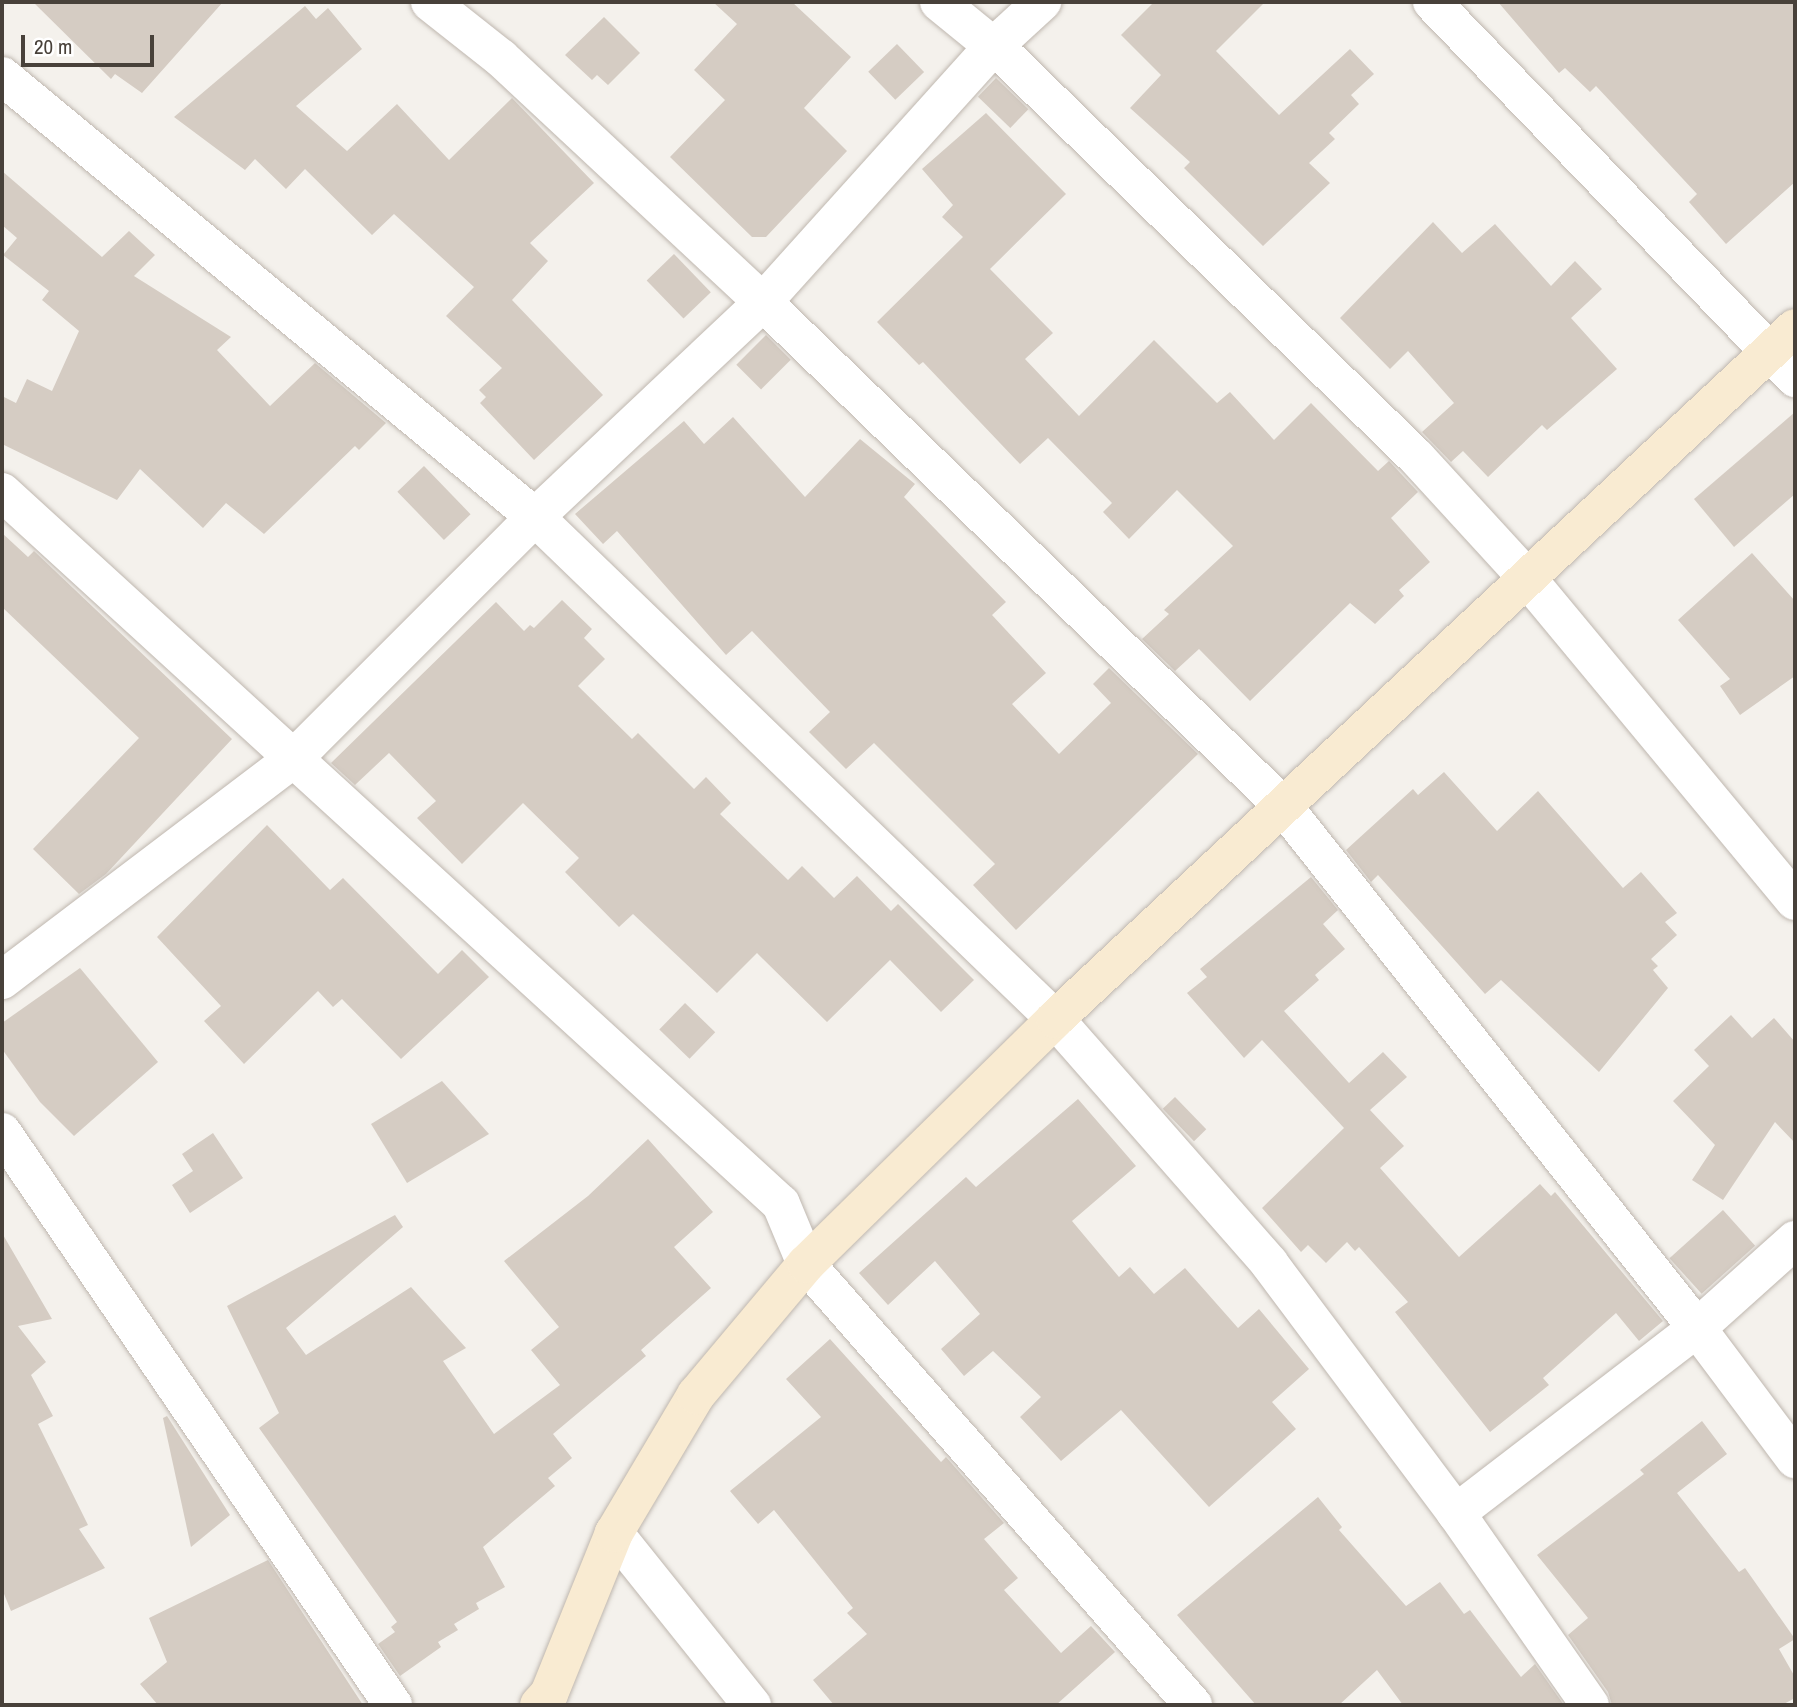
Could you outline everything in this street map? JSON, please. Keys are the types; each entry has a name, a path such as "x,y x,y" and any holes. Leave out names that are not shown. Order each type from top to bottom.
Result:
{"main road":[{"path":"539,1705 548,1694 614,1533 696,1395 806,1264 1055,1019 1526,577 1788,352"}],"street":[{"path":"430,2 501,58 763,302 1283,806 1698,1328 1795,1459"},
{"path":"939,2 993,47 1407,448 1526,577 1795,901"},
{"path":"2,980 292,760 535,517 763,302 993,47 1042,2"},
{"path":"1432,2 1788,352"},
{"path":"2,76 535,517 1055,1019 1269,1263 1456,1513 1590,1705"},
{"path":"2,492 292,760 781,1204 806,1264 1193,1705"},
{"path":"2,1132 393,1705"},
{"path":"1456,1513 1698,1328 1795,1240"},
{"path":"614,1533 752,1705"}],"building":[{"path":"33,2 223,2 142,93 115,74 111,79"},
{"path":"713,2 792,2 851,57 804,108 847,151 766,237 752,237 670,157 725,100 694,70 737,24"},
{"path":"1154,2 1265,2 1216,51 1279,115 1350,49 1374,74 1351,95 1359,104 1329,133 1335,139 1309,163 1330,183 1263,246 1184,168 1190,162 1130,108 1161,75 1121,35"},
{"path":"1498,2 1795,2 1795,182 1726,244 1689,202 1697,194 1596,86 1590,92 1565,68 1559,73"},
{"path":"305,6 316,19 328,8 362,49 296,106 347,151 397,104 449,160 512,98 594,183 530,243 548,261 512,300 603,395 534,460 480,403 486,397 479,390 502,368 446,316 474,287 394,214 372,235 305,169 286,189 255,159 245,170 174,117"},
{"path":"604,17 640,53 608,85 597,75 592,80 565,55"},
{"path":"897,44 924,72 895,100 868,72"},
{"path":"996,78 1028,109 1010,128 978,97"},
{"path":"986,113 1066,194 990,269 1053,333 1025,359 1079,416 1154,340 1217,403 1230,392 1274,440 1311,403 1378,471 1389,461 1418,492 1391,518 1430,562 1399,590 1404,596 1375,624 1350,603 1250,701 1199,649 1175,671 1142,639 1169,614 1164,610 1233,546 1177,490 1129,539 1103,512 1112,503 1048,438 1020,464 923,362 919,365 877,322 963,237 942,217 953,205 922,169"},
{"path":"2,171 102,257 129,231 155,255 134,276 231,337 217,350 270,406 315,363 386,423 359,450 355,446 264,534 226,503 203,528 140,469 117,500 2,444 2,396 16,403 27,379 52,391 79,331 42,300 49,291 3,255 17,238 2,225"},
{"path":"1433,222 1462,253 1495,224 1551,286 1575,261 1602,289 1571,318 1617,369 1547,430 1542,425 1488,477 1463,451 1451,462 1422,432 1454,403 1408,351 1390,369 1340,318"},
{"path":"674,254 711,292 683,319 647,280"},
{"path":"766,335 791,360 761,389 736,365"},
{"path":"1795,412 1795,494 1734,547 1694,499"},
{"path":"733,417 805,497 860,439 915,484 904,497 1006,602 992,615 1046,673 1012,704 1059,754 1111,703 1093,684 1109,668 1198,754 1016,930 973,885 995,864 874,743 846,769 809,732 830,712 752,631 726,655 617,531 603,544 575,514 684,421 704,444"},
{"path":"424,466 471,514 444,540 397,492"},
{"path":"2,533 28,557 34,551 232,739 106,874 79,894 33,849 139,738 2,607"},
{"path":"1752,553 1795,601 1795,676 1740,715 1720,686 1730,679 1678,620"},
{"path":"562,600 592,629 584,638 605,659 578,686 632,739 638,733 694,789 706,777 731,803 720,814 788,880 802,866 834,898 857,876 891,911 898,904 974,980 941,1012 890,960 827,1022 757,953 717,993 633,914 619,927 565,872 579,858 523,803 462,864 417,818 436,801 389,753 355,785 331,763 496,602 524,631 530,625 534,628"},
{"path":"1444,772 1497,831 1538,791 1623,888 1641,872 1677,913 1665,922 1677,935 1651,959 1658,966 1653,970 1668,988 1599,1072 1501,980 1485,994 1378,875 1371,882 1346,850 1413,789 1418,795"},
{"path":"267,825 330,890 343,878 438,974 462,950 489,977 401,1059 342,999 333,1007 318,991 244,1064 204,1021 221,1006 157,937"},
{"path":"1311,877 1338,910 1323,924 1345,949 1315,975 1319,980 1284,1011 1349,1083 1383,1052 1407,1077 1370,1110 1404,1146 1380,1168 1459,1257 1540,1184 1551,1196 1555,1192 1663,1321 1639,1341 1616,1313 1543,1378 1549,1385 1490,1432 1395,1312 1408,1302 1359,1247 1355,1251 1347,1242 1326,1263 1308,1245 1301,1252 1262,1208 1344,1128 1262,1040 1244,1058 1187,993 1207,977 1200,969"},
{"path":"80,968 158,1062 74,1136 40,1102 2,1049 2,1023"},
{"path":"685,1003 715,1032 690,1059 659,1030"},
{"path":"1731,1015 1752,1038 1774,1018 1795,1042 1795,1143 1775,1122 1723,1200 1692,1180 1715,1145 1673,1101 1709,1066 1694,1050"},
{"path":"442,1081 489,1134 407,1183 371,1124"},
{"path":"1175,1097 1206,1129 1194,1141 1163,1109"},
{"path":"1078,1099 1136,1166 1072,1221 1119,1277 1130,1267 1154,1294 1185,1268 1238,1328 1259,1309 1309,1369 1272,1402 1296,1429 1209,1507 1121,1410 1061,1461 1020,1417 1041,1397 993,1351 964,1376 941,1349 980,1314 935,1261 888,1305 859,1273 966,1177 976,1187"},
{"path":"213,1133 243,1178 190,1213 172,1185 193,1171 182,1154"},
{"path":"648,1139 713,1212 674,1247 711,1288 641,1350 646,1356 553,1434 572,1458 548,1478 555,1486 483,1547 505,1587 476,1603 479,1609 454,1624 458,1630 438,1642 441,1647 400,1676 378,1644 395,1632 391,1627 397,1622 259,1428 279,1413 227,1306 395,1215 403,1227 286,1328 306,1355 411,1287 466,1348 443,1361 494,1434 560,1385 531,1350 559,1327 504,1261 588,1196"},
{"path":"1723,1210 1755,1246 1702,1294 1669,1258"},
{"path":"2,1233 52,1319 18,1326 46,1362 31,1375 53,1416 38,1424 88,1525 79,1529 105,1568 11,1611 2,1589"},
{"path":"830,1339 941,1462 946,1457 1004,1523 984,1539 1018,1578 1004,1590 1061,1653 1091,1626 1115,1652 1056,1705 834,1705 813,1680 867,1634 847,1613 853,1608 774,1510 758,1524 730,1491 821,1417 786,1379"},
{"path":"167,1416 230,1515 191,1547 163,1418"},
{"path":"1702,1421 1727,1454 1677,1493 1739,1572 1745,1568 1795,1639 1779,1649 1795,1677 1795,1698 1782,1705 1612,1705 1608,1692 1568,1635 1588,1618 1537,1555 1644,1474 1640,1470"},
{"path":"1318,1497 1342,1527 1339,1530 1406,1606 1440,1582 1464,1614 1470,1610 1521,1677 1535,1664 1564,1705 1403,1705 1377,1670 1339,1705 1256,1705 1177,1615"},
{"path":"268,1560 363,1705 158,1705 140,1684 167,1662 149,1618"}]}
